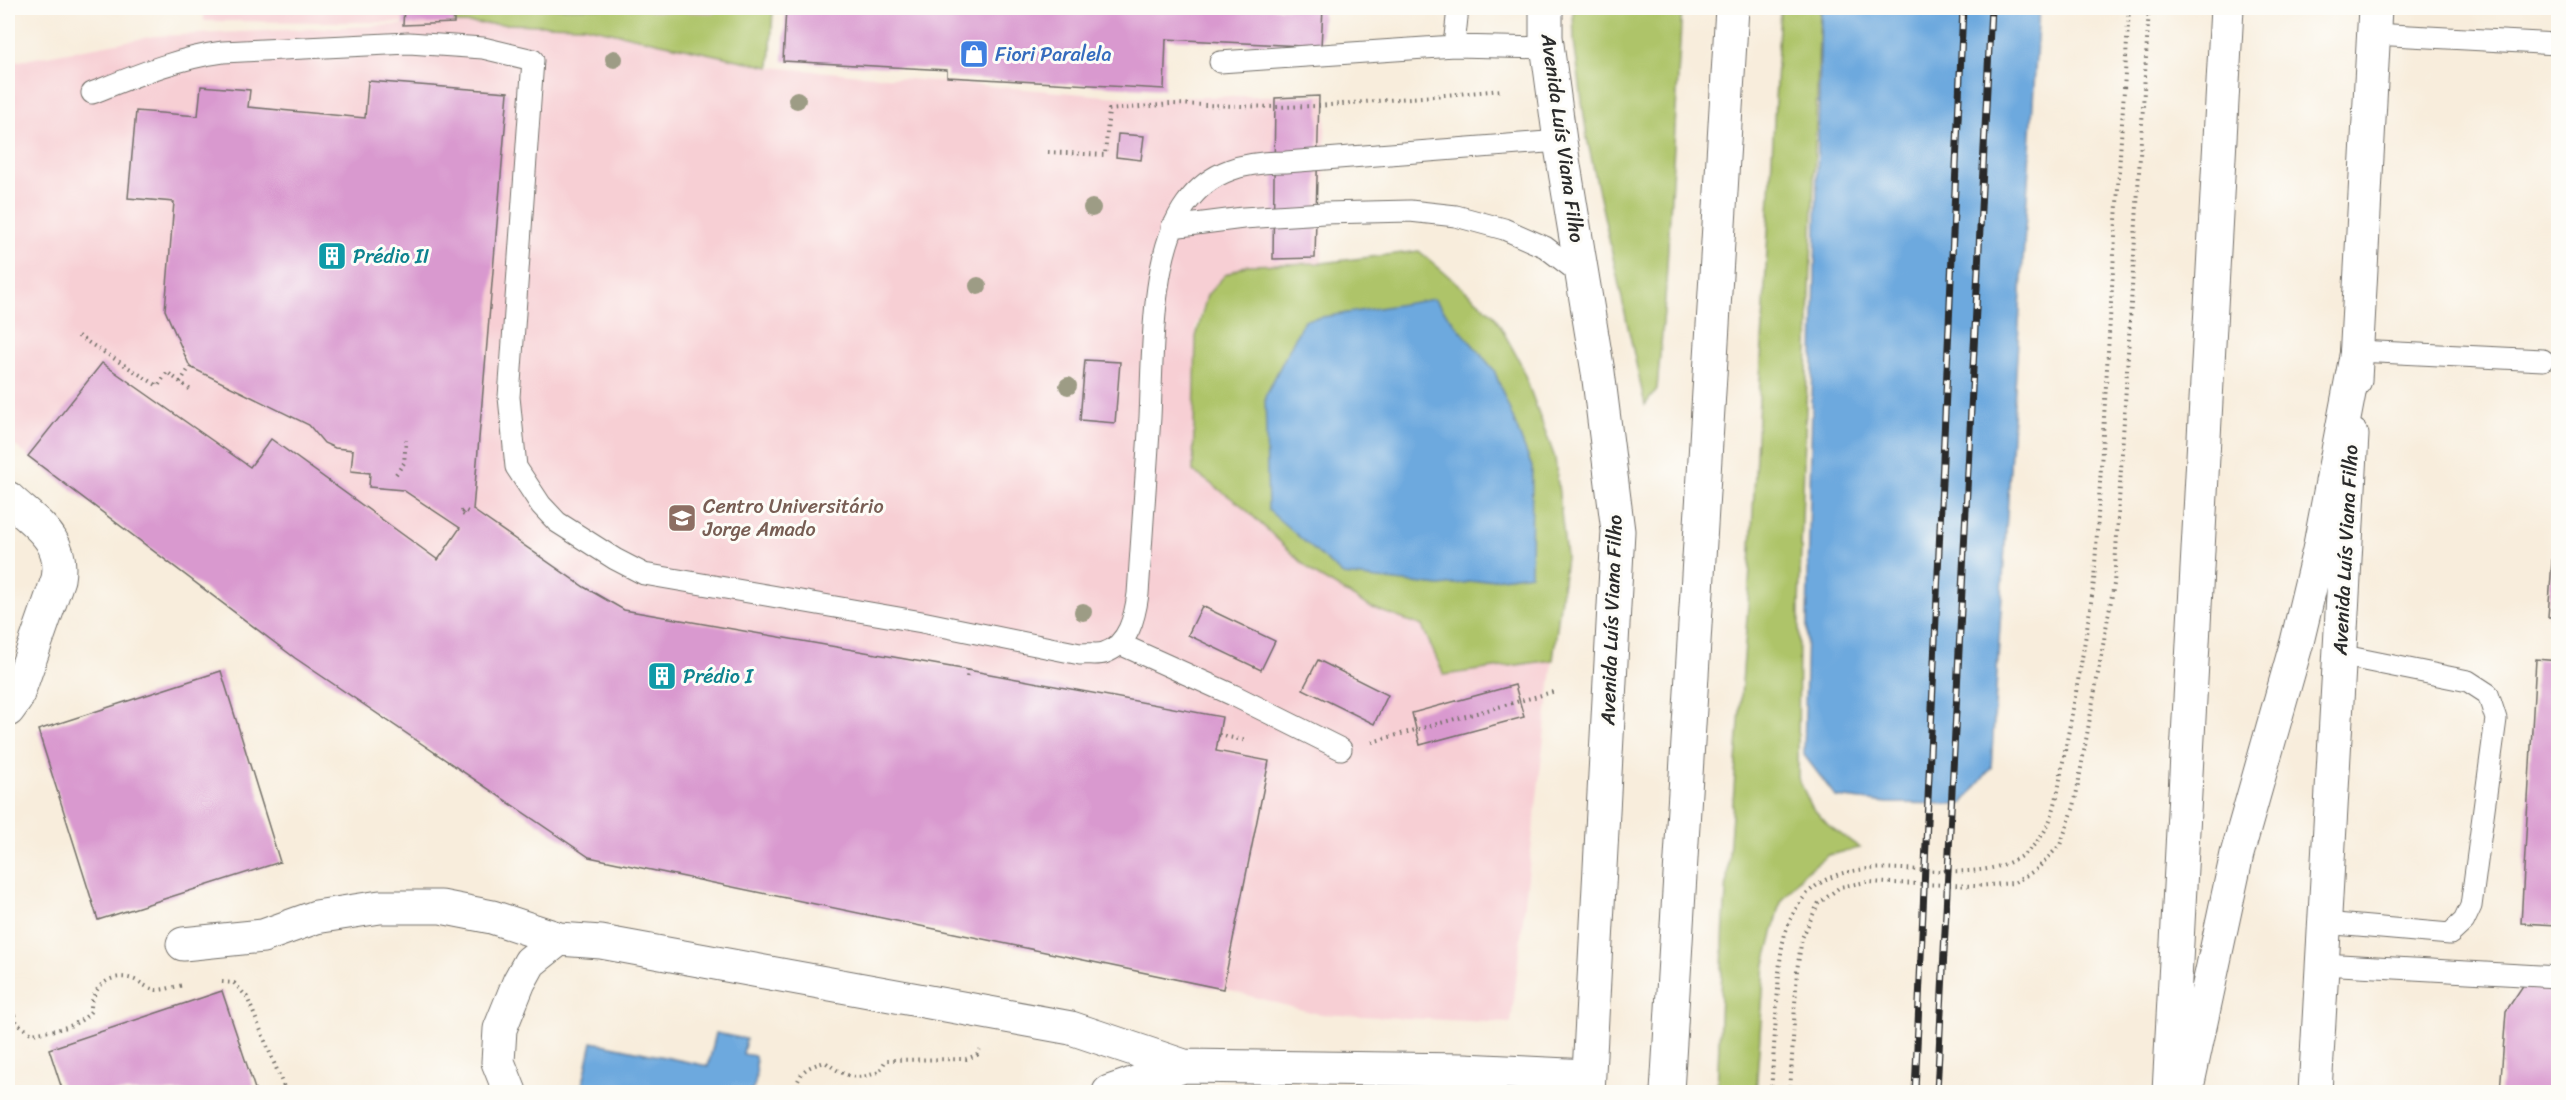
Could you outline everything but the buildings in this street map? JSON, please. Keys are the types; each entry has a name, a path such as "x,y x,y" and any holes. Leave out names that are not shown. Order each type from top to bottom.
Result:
{"main road":[{"name":"Avenida Luís Viana Filho","path":"1546,8 1548,48 1560,141 1598,372 1618,531 1588,1084"},
{"path":"1667,1092 1732,8"},
{"path":"2169,1092 2227,8"},
{"name":"Avenida Luís Viana Filho","path":"2315,1092 2374,21"},
{"path":"2186,1092 2237,855 2298,642 2319,550 2356,351"},
{"path":"8,498 50,538 58,551 60,565 58,579 16,699 8,710"},
{"path":"183,944 263,936 316,917 380,907 441,907 492,917 559,939 601,942 1071,1028 1184,1066 1464,1070 1588,1084"},
{"path":"510,1092 498,1062 501,1029 530,962 559,939"},
{"path":"1108,1092 1184,1066"}],"lane":[{"path":"1454,46 1458,8"},
{"path":"2374,21 2559,44"},
{"path":"92,93 167,64 198,55 223,52 409,43 483,48 533,60 508,397 516,467 541,505 557,522 615,560 644,574 922,622 1080,654 1104,653 1119,644 1134,621 1138,594 1158,297 1172,227 1186,202 1207,182 1230,168 1256,162 1286,162 1560,141"},
{"path":"1220,62 1454,46 1548,48"},
{"path":"1172,227 1243,218 1324,213 1410,212 1456,216 1504,229 1545,247 1583,276"},
{"path":"2356,351 2543,360"},
{"path":"1119,644 1233,695 1341,750"},
{"path":"2324,923 2450,934 2464,921 2472,906 2496,719 2488,694 2468,681 2339,655"},
{"path":"2322,964 2559,977"}],"path":[{"path":"1771,1092 1779,969 1785,934 1799,904 1820,881 1851,870 1976,871 2006,866 2026,853 2043,834 2055,802 2083,657 2094,581 2129,8"},
{"path":"1790,1092 1800,949 1802,938 1818,904 1840,887 1866,882 1976,886 2014,883 2037,869 2060,845 2074,807 2102,662 2114,584 2149,8"},
{"path":"1048,152 1105,155 1109,111 1171,105 1318,106 1503,90"},
{"path":"78,336 158,386 168,372 192,391"},
{"path":"180,382 190,367"},
{"path":"396,474 404,463 406,440"},
{"path":"967,677 968,669"},
{"path":"1417,731 1556,690"},
{"path":"8,998 17,1023 32,1034 82,1022 91,1011 90,1001 94,991 104,982 118,977 134,979 157,990 186,985"},
{"path":"216,982 234,983 247,997 286,1092"},
{"path":"794,1092 799,1076 807,1067 825,1062 841,1073 862,1078 879,1072 886,1060 966,1059 977,1054 986,1041 992,1013"}],"shaded area":[{"name":"Centro Universitário Jorge Amado","path":"204,8 454,8 454,22 584,26 770,67 1130,98 1326,95 1322,263 1247,265 1207,295 1196,326 1194,384 1221,490 1241,505 1268,531 1370,607 1423,626 1444,675 1553,660 1511,1023 1318,1014 1223,989 589,857 295,658 28,456 8,440 8,63 155,36 435,23 204,21"}],"green space":[{"path":"454,8 773,8 770,67 584,26 454,23"},
{"path":"1573,8 1682,8 1665,300 1657,389 1645,405 1587,138 1574,41"},
{"path":"1780,8 1820,8 1799,605 1798,778 1812,807 1828,825 1860,848 1828,855 1803,874 1781,902 1765,964 1756,1092 1717,1092 1724,920 1748,604"},
{"path":"1419,251 1494,315 1520,362 1555,458 1566,557 1553,660 1444,675 1422,626 1370,607 1314,574 1241,505 1193,471 1196,337 1207,295 1225,275 1247,265 1322,263"}],"water":[{"path":"1821,8 2039,8 1991,768 1962,804 1887,803 1836,797 1804,755"},
{"path":"1434,299 1494,370 1532,467 1531,574 1440,586 1343,575 1268,510 1265,397 1304,320"},
{"path":"716,1033 746,1039 743,1054 755,1056 756,1065 756,1079 751,1092 581,1092 592,1042 708,1066"}],"railway":[{"path":"1915,1092 1963,8"},
{"path":"1937,1092 1991,8"}],"place":[{"name":"Fiori Paralela","path":"974,54"},
{"name":"Prédio II","path":"332,256"},
{"name":"Centro Universitário Jorge Amado","path":"682,518"},
{"name":"Prédio I","path":"662,676"}]}
